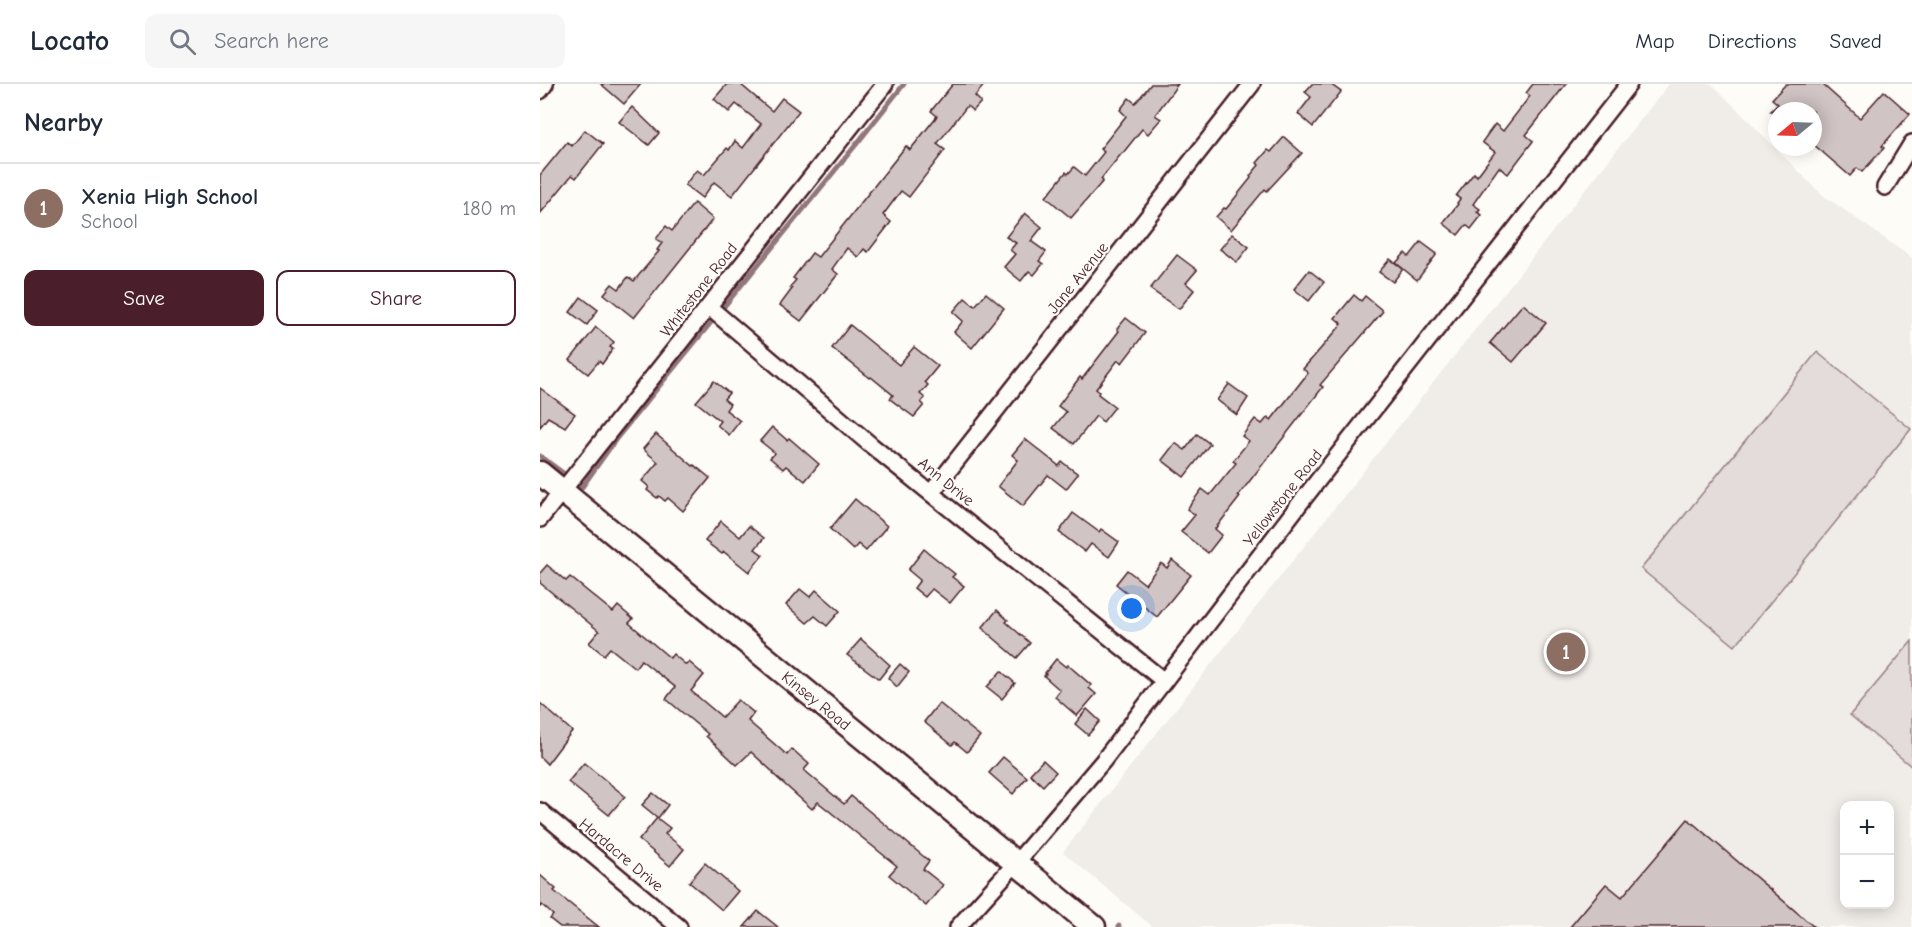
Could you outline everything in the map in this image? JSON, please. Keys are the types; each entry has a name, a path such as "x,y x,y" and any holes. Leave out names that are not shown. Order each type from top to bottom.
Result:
{"street":[{"path":"540,91 545,84"},
{"name":"Whitestone Road","path":"540,519 885,84"},
{"name":"Jane Avenue","path":"931,494 1252,84"},
{"name":"Yellowstone Road","path":"958,927 1023,868 1164,681 1629,84"},
{"path":"1885,187 1912,143"},
{"name":"Ann Drive","path":"709,307 931,494 1164,681"},
{"name":"Kinsey Road","path":"540,473 1094,927"},
{"name":"Hardacre Drive","path":"540,812 679,927"}],"shaded area":[{"path":"1669,84 1712,84 1768,141 1768,156 1783,156 1820,193 1912,258 1912,927 1153,927 1063,852"},
{"path":"1817,352 1911,429 1735,646 1641,569"},
{"path":"1912,641 1912,767 1850,715"}],"building":[{"path":"601,84 641,84 624,104"},
{"path":"727,84 740,84 772,111 782,98 799,111 732,196 714,182 702,198 685,185 694,173 697,170 704,175 735,141 743,148 761,124 736,104 729,112 714,99"},
{"path":"953,84 985,84 975,96 981,102 973,111 967,106 937,144 945,150 909,197 901,191 883,215 891,222 868,252 864,249 858,257 847,248 832,269 838,274 801,321 780,305 792,289 790,287 796,280 793,278 812,253 818,257 906,146 910,150 937,116 931,111"},
{"path":"1151,84 1178,84 1155,115 1161,119 1148,134 1142,129 1101,179 1103,181 1071,218 1046,197 1066,172 1068,174 1074,167 1085,176 1104,152 1100,149 1126,116 1120,110 1129,98 1135,103"},
{"path":"1312,84 1330,84 1341,92 1313,127 1298,114 1311,97 1305,92"},
{"path":"1533,84 1566,84 1526,135 1533,141 1508,174 1499,167 1473,204 1480,209 1477,212 1482,215 1471,229 1466,225 1458,235 1443,223 1458,204 1460,199 1456,196 1474,173 1477,176 1495,152 1482,142 1495,124 1503,131 1530,96 1526,93"},
{"path":"1786,84 1822,84 1860,118 1884,91 1910,114 1862,172 1857,168 1850,176 1822,152 1822,102 1776,102 1772,99"},
{"path":"632,107 659,133 649,145 619,122"},
{"path":"585,130 603,144 576,178 572,175 540,214 540,175 567,142 572,146"},
{"path":"1284,137 1302,153 1267,191 1265,189 1231,230 1216,217 1224,208 1226,209 1251,178 1250,176 1259,165 1257,163 1268,150 1271,152"},
{"path":"694,203 713,219 634,318 604,294 612,284 619,289 628,277 634,281 659,251 657,250 662,243 656,239 666,226 672,231"},
{"path":"1025,213 1042,227 1031,241 1046,252 1039,261 1043,264 1034,275 1029,271 1021,281 1004,267 1015,254 1010,250 1016,243 1006,237"},
{"path":"1232,234 1249,247 1237,262 1220,249"},
{"path":"1421,242 1437,254 1417,280 1396,263 1405,253 1409,257"},
{"path":"1177,255 1197,270 1186,283 1194,290 1179,309 1150,289"},
{"path":"1390,259 1403,269 1393,282 1379,272"},
{"path":"1309,270 1324,282 1309,301 1294,289"},
{"path":"986,293 1004,308 972,348 954,332 963,321 953,312 965,298 975,306"},
{"path":"1354,295 1361,301 1365,296 1383,311 1320,385 1323,387 1238,496 1240,497 1215,529 1222,535 1208,553 1181,532 1195,515 1187,509 1202,489 1210,495 1236,463 1233,461 1249,441 1242,436 1255,419 1262,424 1268,417 1271,420 1308,373 1303,369 1342,324 1335,318"},
{"path":"581,297 598,310 587,325 570,312"},
{"path":"1523,304 1546,323 1513,362 1490,343"},
{"path":"1126,318 1145,333 1122,363 1118,360 1096,389 1098,394 1115,407 1103,422 1096,416 1074,444 1053,428 1066,412 1058,406 1080,377 1082,379 1119,331 1117,329"},
{"path":"850,325 899,365 914,347 938,366 925,382 928,385 920,394 925,398 921,402 924,405 914,417 890,399 893,395 832,348"},
{"path":"596,327 614,342 610,347 613,349 602,364 599,361 588,374 570,360"},
{"path":"714,381 729,393 724,399 730,404 726,410 740,421 729,435 717,425 720,421 696,402"},
{"path":"1229,384 1248,398 1237,415 1217,400"},
{"path":"540,388 575,414 565,427 548,417 540,427"},
{"path":"772,427 787,440 789,438 819,464 805,481 786,466 783,469 770,458 775,453 760,441"},
{"path":"656,434 710,478 683,511 668,498 665,501 659,496 657,498 647,490 649,487 642,481 658,462 643,449"},
{"path":"1197,434 1210,444 1184,477 1162,460 1175,443 1185,450"},
{"path":"1025,439 1059,466 1062,462 1078,474 1066,489 1048,475 1023,506 998,486 1018,460 1012,455"},
{"path":"855,499 887,526 866,551 858,544 853,550 830,529"},
{"path":"1073,513 1099,532 1101,529 1119,542 1109,557 1091,544 1085,552 1059,532"},
{"path":"721,521 740,537 749,526 764,538 755,549 763,555 749,572 724,552 722,554 705,541"},
{"path":"924,549 955,574 952,577 964,586 950,603 932,589 925,597 914,588 920,580 908,570"},
{"path":"1172,560 1191,575 1157,617 1116,584 1127,570 1145,584 1161,563 1167,568"},
{"path":"547,565 566,581 570,577 613,612 618,606 633,619 629,623 670,658 673,654 686,665 689,662 704,675 691,691 722,717 738,700 754,713 748,721 787,755 792,749 809,764 804,770 844,804 851,796 929,861 923,869 943,885 926,906 889,875 897,866 818,802 812,809 751,752 737,765 706,736 708,734 666,699 675,687 641,660 635,668 610,648 604,655 589,643 599,631 540,583 540,573"},
{"path":"800,589 810,597 816,590 840,611 827,626 815,616 807,623 786,605"},
{"path":"997,610 1008,620 1006,622 1030,643 1017,658 982,628"},
{"path":"861,639 890,665 879,679 847,655"},
{"path":"1056,659 1066,667 1068,665 1091,685 1089,688 1096,694 1077,716 1055,697 1060,690 1044,676"},
{"path":"900,664 909,672 897,687 888,678"},
{"path":"1001,671 1015,683 1002,699 987,687"},
{"path":"540,703 572,731 547,764 540,757"},
{"path":"939,703 980,736 967,752 955,742 952,745 924,722"},
{"path":"1087,709 1100,721 1088,735 1075,724"},
{"path":"1003,757 1027,777 1013,794 989,773"},
{"path":"1043,760 1056,772 1043,786 1030,774"},
{"path":"584,763 625,796 609,815 568,782"},
{"path":"653,793 668,805 658,818 642,805"},
{"path":"657,818 670,828 665,834 684,849 670,866 639,840"},
{"path":"1688,819 1814,927 1570,927 1606,884 1622,897"},
{"path":"705,863 738,891 722,910 689,882"},
{"path":"540,875 556,889 554,891 599,927 560,927 550,919 553,915 542,905 540,907"},
{"path":"758,911 778,927 744,927"}],"waterway":[{"path":"540,456 582,487 616,439 904,84"}],"place":[{"name":"Xenia High School","path":"1566,652"}]}
